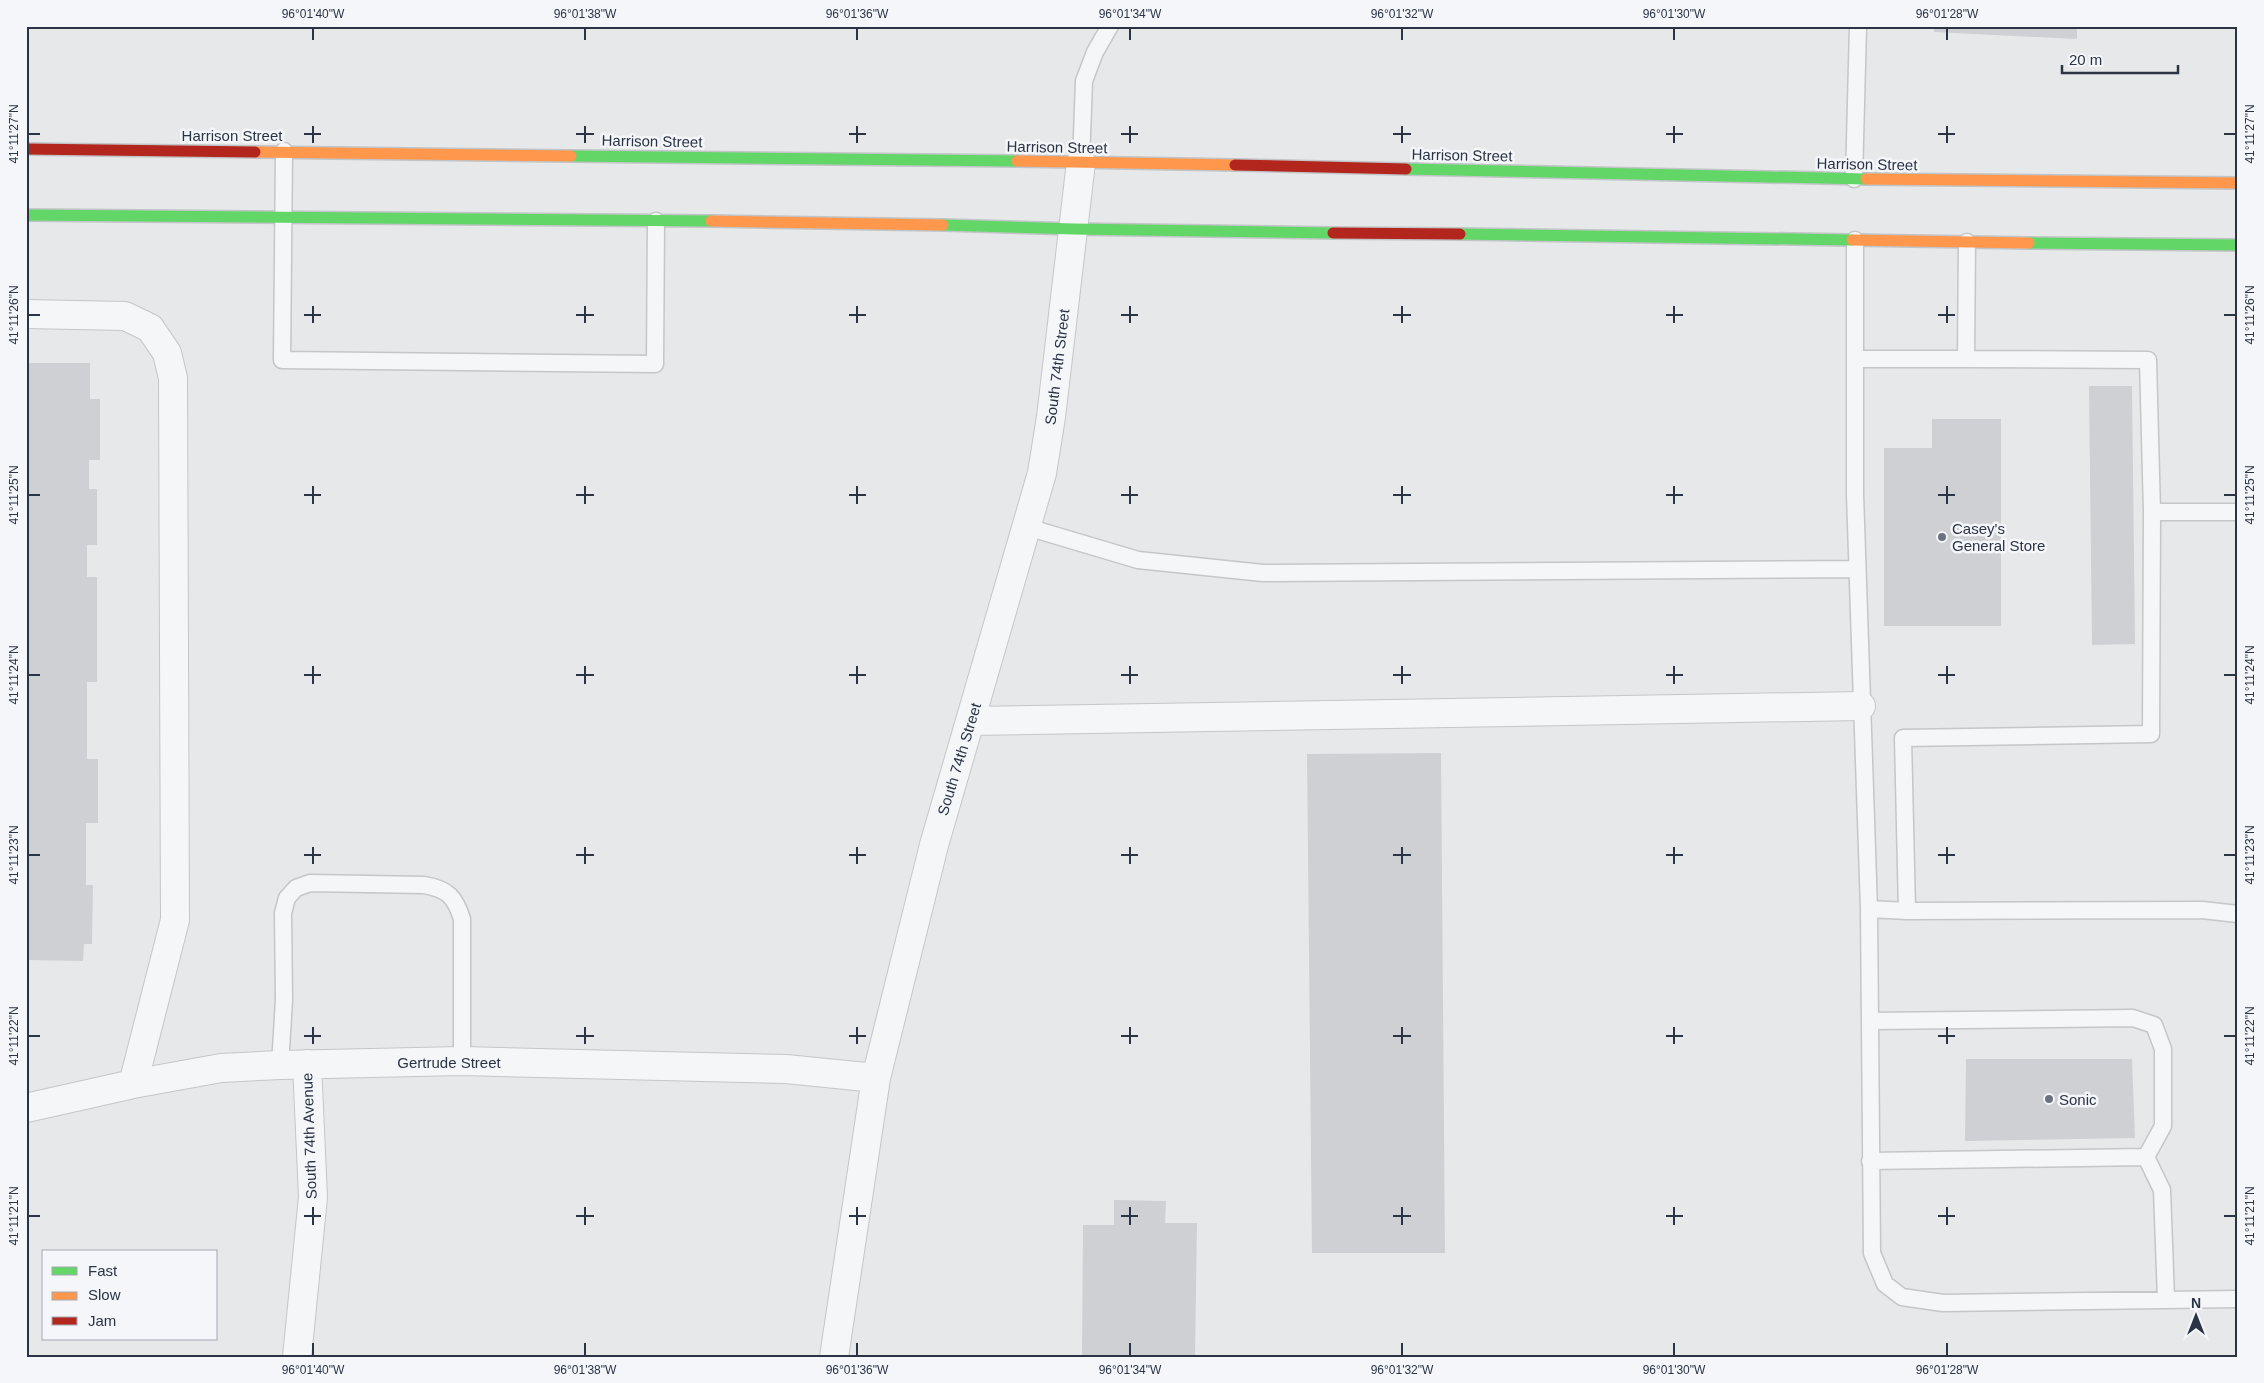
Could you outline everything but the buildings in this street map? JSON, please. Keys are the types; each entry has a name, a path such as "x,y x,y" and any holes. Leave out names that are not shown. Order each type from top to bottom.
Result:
{"main road":[{"name":"Harrison Street","path":"26,149 1081,162 1854,179 2238,183"},
{"path":"26,215 895,223 1073,229 2238,246"}],"street":[{"name":"South 74th Street","path":"834,1357 876,1078 934,845 1044,464 1081,162"},
{"path":"26,314 125,316 150,328 167,353 173,378 175,920 133,1084"},
{"path":"971,721 1861,706"},
{"name":"Gertrude Street","path":"26,1108 133,1084 221,1068 307,1064 462,1061 786,1069 876,1078"},
{"name":"South 74th Avenue","path":"297,1357 313,1197 307,1064"}],"lane":[{"path":"1081,162 1084,81 1095,52 1110,26"},
{"path":"1854,179 1858,26"},
{"path":"284,151 282,360 655,364 656,222"},
{"path":"1855,240 1857,569 1869,909 1872,1253 1885,1284 1902,1297 1943,1303 2238,1299"},
{"path":"1966,242 1966,359"},
{"path":"1855,359 2148,360 2152,512 2151,734 1903,738 1907,911"},
{"path":"2152,512 2238,512"},
{"path":"1027,527 1138,560 1263,573 1857,569"},
{"path":"280,1065 284,1000 283,912 287,898 296,888 310,883 424,885 439,888 457,904 462,919 462,1061"},
{"path":"1869,909 1907,911 2202,910 2238,914"},
{"path":"1871,1021 2133,1018 2154,1025 2163,1049 2163,1126 2146,1157"},
{"path":"1870,1161 2146,1157"},
{"path":"2146,1157 2162,1190 2166,1299"}],"traffic: fast":[{"path":"571,156 1017,161"},
{"path":"1406,169 1866,179"},
{"path":"26,215 711,221"},
{"path":"943,225 1333,233"},
{"path":"1460,234 1852,240"},
{"path":"2029,243 2238,245"}],"traffic: slow":[{"path":"255,152 571,156"},
{"path":"1017,161 1235,165"},
{"path":"1866,179 2238,183"},
{"path":"711,221 943,225"},
{"path":"1852,240 2029,243"}],"traffic: jam":[{"path":"26,149 255,152"},
{"path":"1235,165 1406,169"},
{"path":"1333,233 1460,234"}],"place":[{"name":"Casey's General Store","path":"1942,537"},
{"name":"Sonic","path":"2049,1099"}]}
